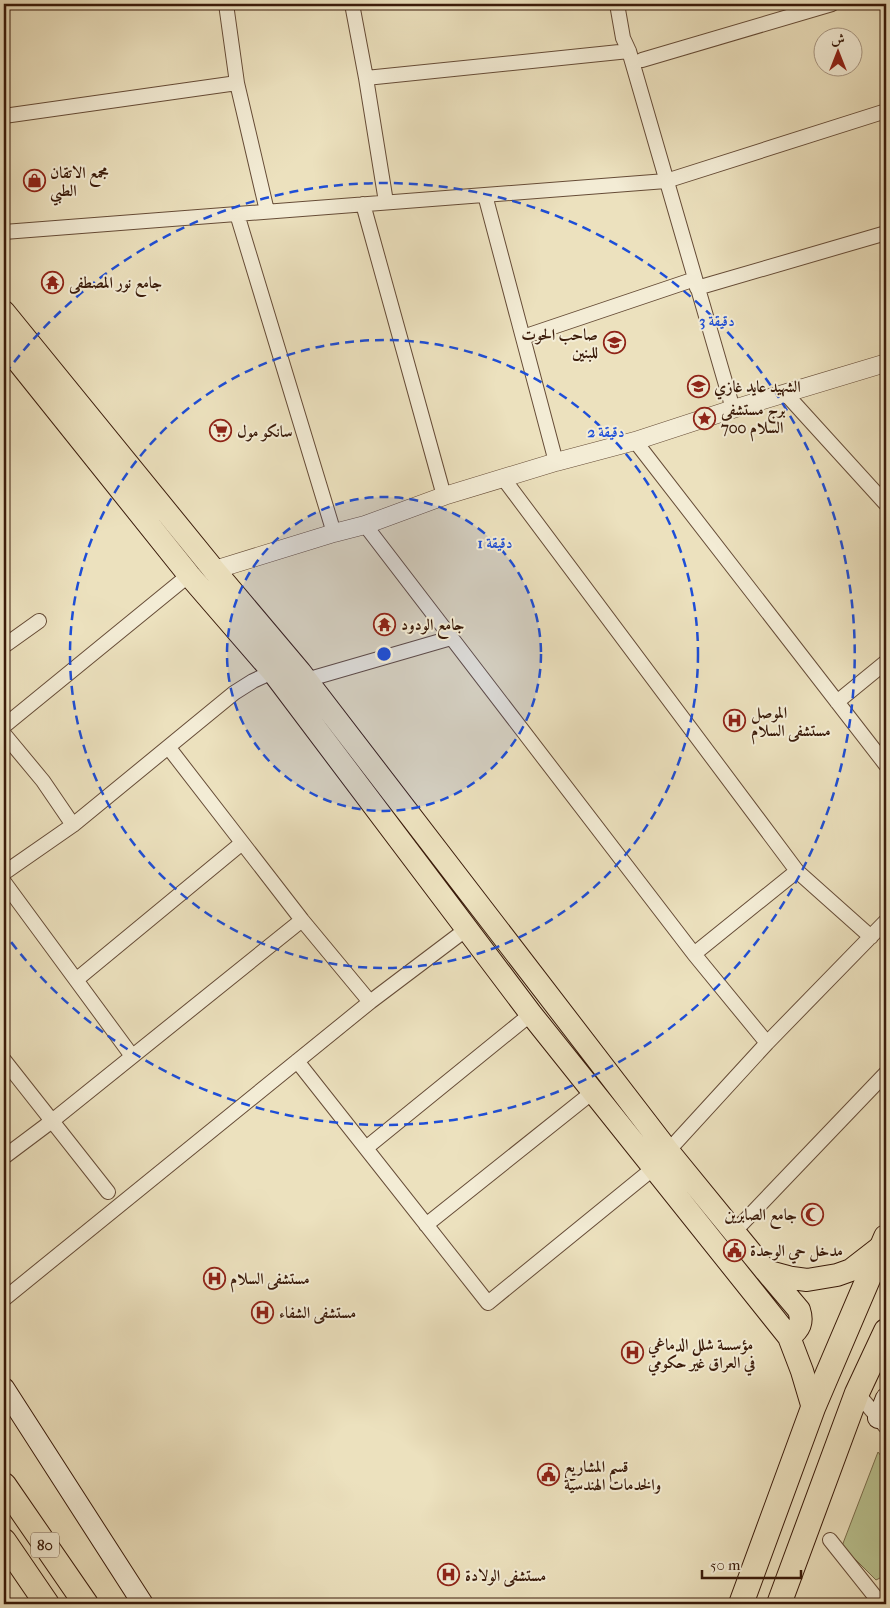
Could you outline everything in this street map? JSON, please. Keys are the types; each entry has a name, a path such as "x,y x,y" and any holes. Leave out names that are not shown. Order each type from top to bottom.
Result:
{"highway":[{"path":"742,1604 813,1408 884,1242"},
{"path":"778,1604 857,1393 886,1331"},
{"name":"80","path":"4,1486 86,1604"},
{"name":"80","path":"4,1541 47,1604"}],"main road":[{"path":"4,312 214,570 531,1014 594,1091 733,1233 799,1310 801,1317 800,1325 796,1332 789,1336"},
{"path":"4,344 189,575 282,667 306,680 661,1159 789,1336 813,1408"},
{"path":"766,1271 807,1280 823,1278 850,1270 884,1242"},
{"path":"4,1388 143,1604"},
{"path":"882,1422 886,1398"}],"street":[{"path":"226,4 237,83 267,211"},
{"path":"352,4 386,202"},
{"path":"617,4 623,38 629,51 733,409"},
{"path":"642,60 832,4"},
{"path":"366,78 629,51"},
{"path":"4,116 237,83"},
{"path":"4,232 666,181 886,110"},
{"path":"485,195 556,462"},
{"path":"363,204 444,496"},
{"path":"237,214 334,532"},
{"path":"523,337 696,284 886,233"},
{"path":"214,570 334,532 365,525 444,496 556,462 635,441 886,363"},
{"path":"785,393 886,504"},
{"path":"635,441 886,765"},
{"path":"503,478 797,871 871,937"},
{"path":"365,525 694,954 767,1043"},
{"path":"4,726 189,575"},
{"path":"4,646 39,621"},
{"path":"306,680 451,638"},
{"path":"837,702 886,662"},
{"path":"4,873 73,826 234,693 253,681 282,667"},
{"path":"4,734 43,781 73,826"},
{"path":"169,748 302,920 370,1002"},
{"path":"76,980 242,843"},
{"path":"694,954 797,871"},
{"path":"4,882 132,1056"},
{"path":"4,1157 302,920"},
{"path":"297,1061 488,1303 661,1159 767,1043 886,921"},
{"path":"4,1299 370,1002 468,928"},
{"path":"366,1148 531,1014"},
{"path":"4,1060 108,1192"},
{"path":"733,1233 886,1073"},
{"path":"426,1225 594,1091"},
{"path":"857,1393 882,1422"},
{"path":"830,1540 881,1604"}],"green space":[{"path":"878,1452 886,1462 886,1575 876,1580 842,1546"}],"place":[{"name":"مجمع الاتقان الطبي","path":"34,181"},
{"name":"جامع نور المصطفى","path":"53,282"},
{"name":"صاحب الحوت للبنين","path":"614,343"},
{"name":"الشهيد عايد غازي","path":"698,386"},
{"name":"برج مستشفى السلام 700","path":"705,418"},
{"name":"سانكو مول","path":"221,431"},
{"name":"جامع الودود","path":"385,624"},
{"name":"الموصل مستشفى السلام","path":"735,721"},
{"name":"جامع الصابرين","path":"813,1214"},
{"name":"مدخل حي الوحدة","path":"734,1250"},
{"name":"مستشفى السلام","path":"214,1278"},
{"name":"مستشفى الشفاء","path":"263,1312"},
{"name":"مؤسسة شلل الدماغي في العراق غير حكومي","path":"632,1353"},
{"name":"قسم المشاريع والخدمات الهندسية","path":"548,1475"},
{"name":"مستشفى الولادة","path":"449,1575"}]}
